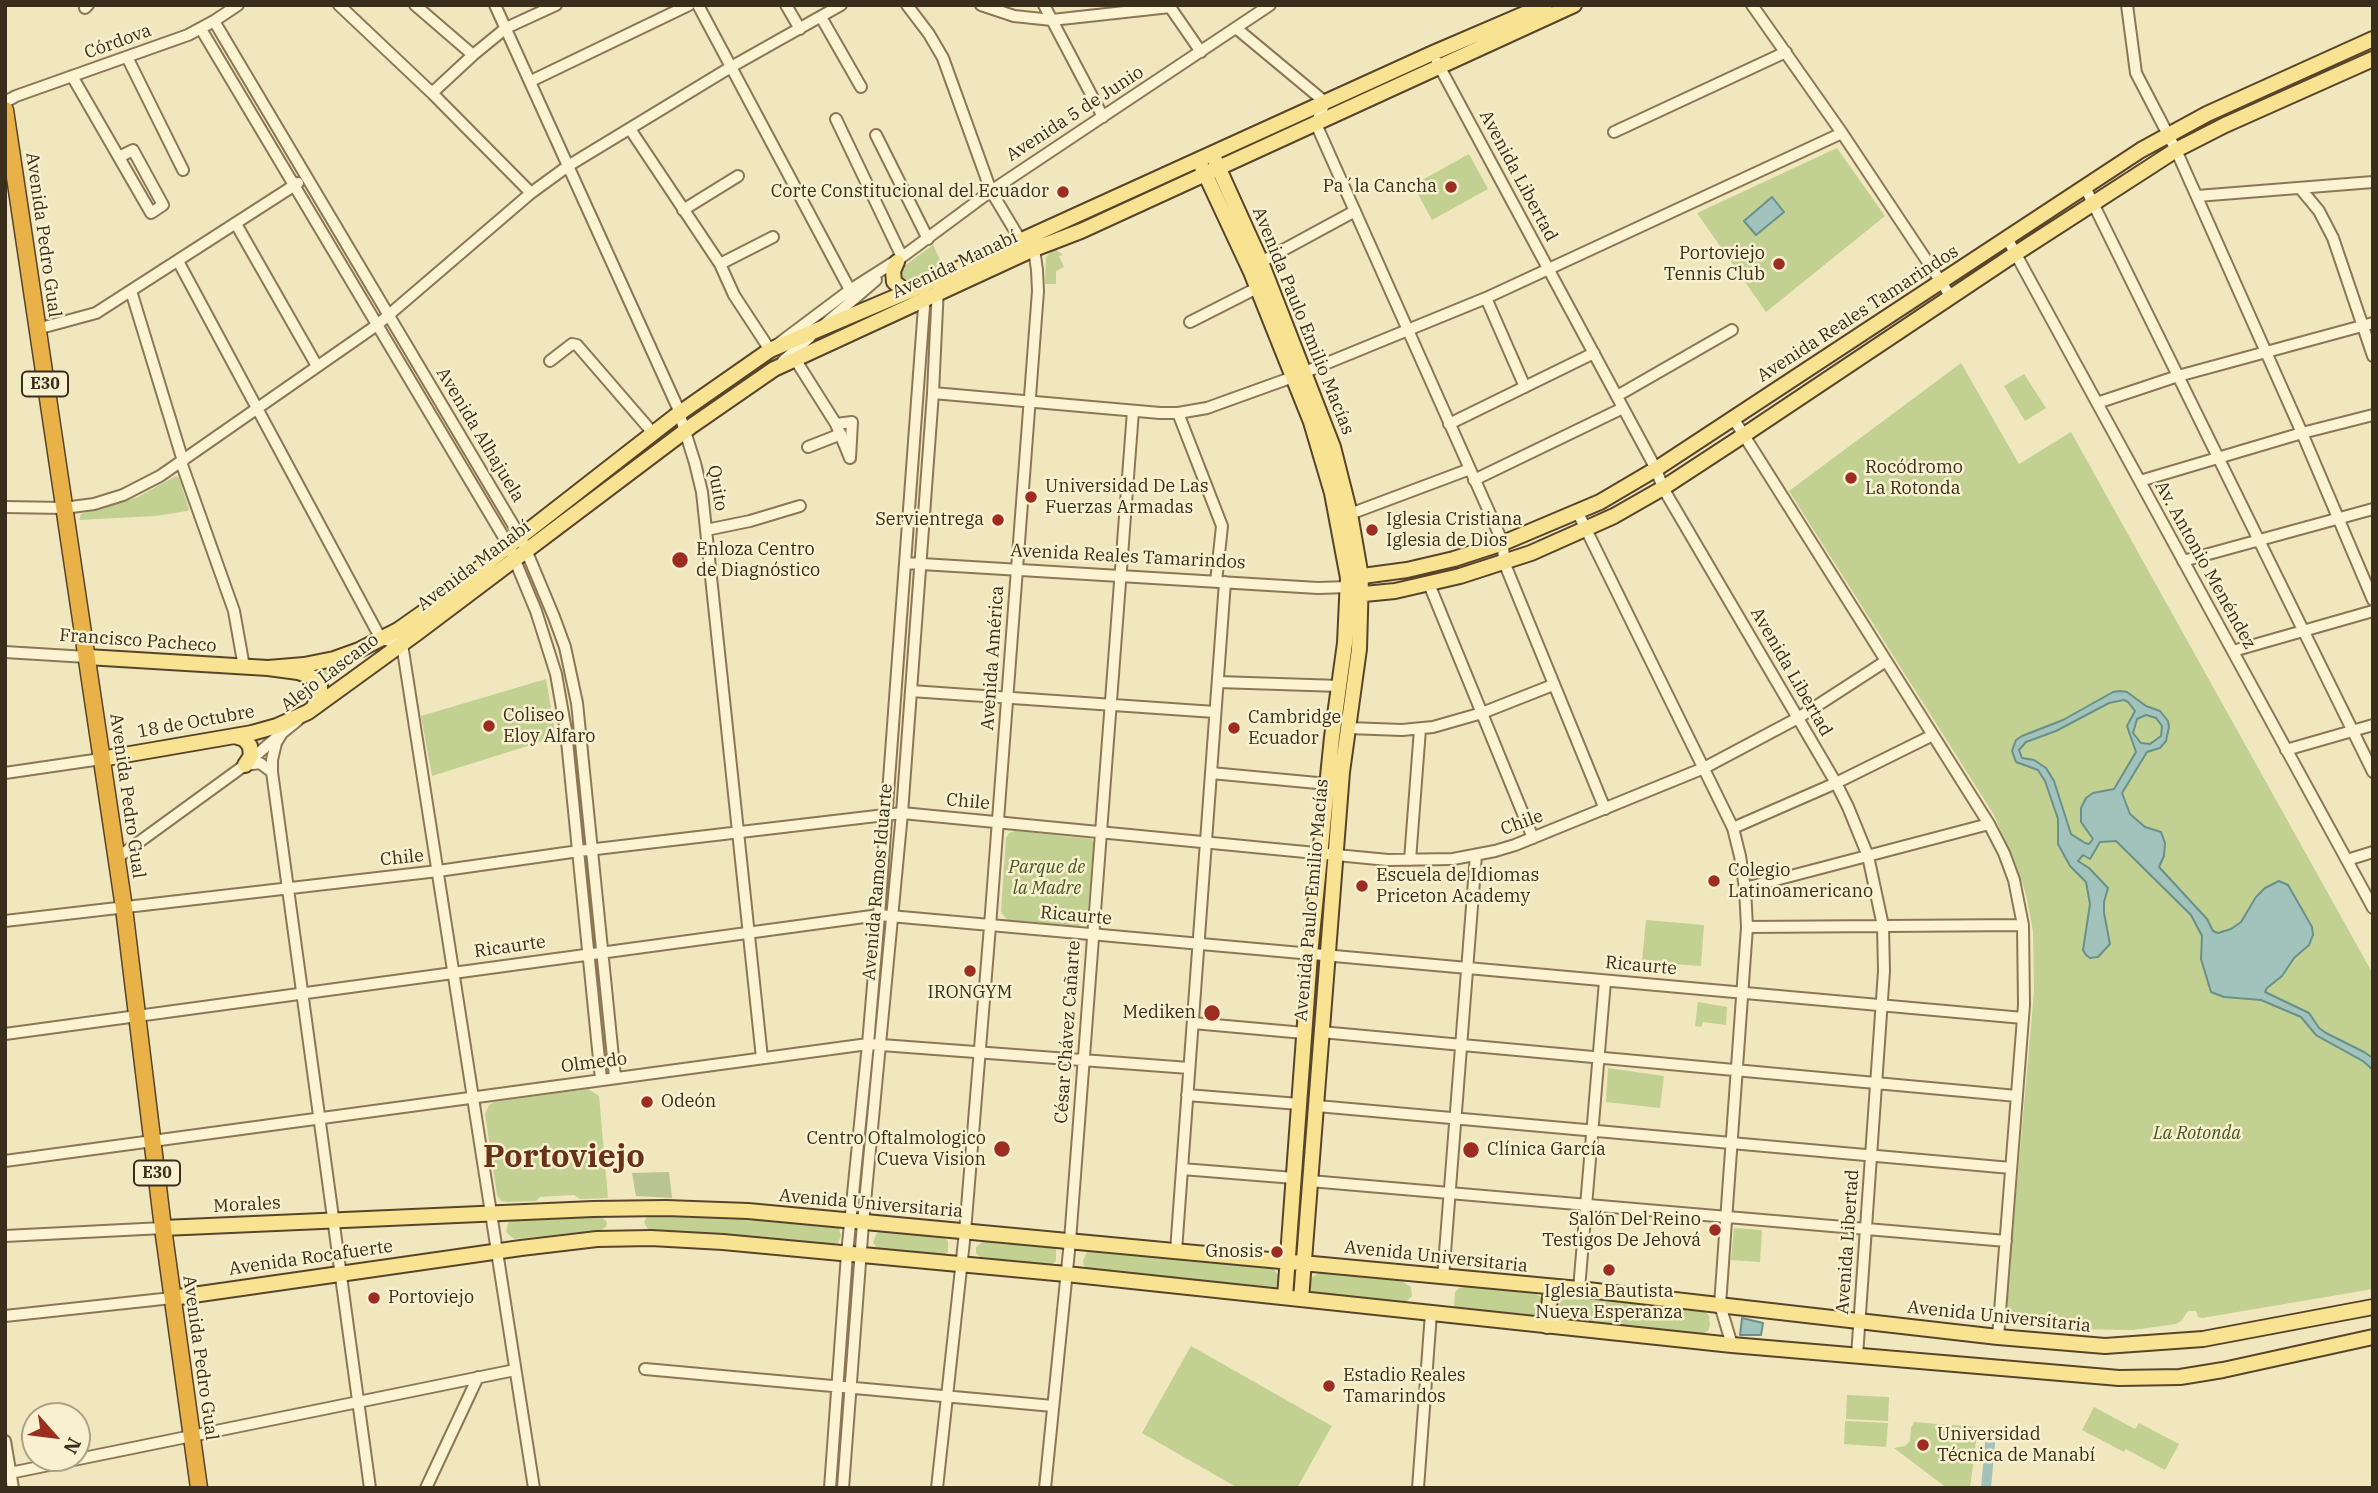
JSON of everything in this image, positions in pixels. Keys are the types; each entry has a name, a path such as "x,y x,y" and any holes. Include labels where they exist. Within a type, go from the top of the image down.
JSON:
{"highway":[{"name":"Avenida Pedro Gual","path":"5,110 117,858 172,1298 199,1488"}],"main road":[{"name":"Avenida Manabí","path":"518,548 653,433 770,349 1021,241 1209,164 1316,124 1436,59 1545,5"},
{"name":"Avenida Manabí","path":"400,637 518,548 774,369 1034,249 1058,241 1325,102 1574,5"},
{"name":"Avenida Reales Tamarindos","path":"1354,586 1503,544 1578,513 1621,491 2168,134 2373,39"},
{"name":"Avenida Reales Tamarindos","path":"1354,586 1429,584 1504,562 1586,530 1662,488 2176,149 2373,59"},
{"name":"Avenida Paulo Emilio Macías","path":"1209,164 1261,262 1299,375 1326,470 1354,586 1320,853 1284,1297"},
{"name":"Avenida Paulo Emilio Macías","path":"1209,164 1257,289 1333,447 1350,514 1357,674 1342,772 1301,1299"},
{"path":"899,260 893,271 894,282 903,289 926,283"},
{"path":"268,668 327,661 381,639 400,637"},
{"name":"Alejo Lascano","path":"308,712 400,637"},
{"name":"Francisco Pacheco","path":"87,657 268,668"},
{"path":"268,668 298,672 316,680 320,685 320,695 308,712"},
{"name":"18 de Octubre","path":"101,758 236,736 277,726 308,712"},
{"path":"236,736 244,739 250,746 251,756 245,765"},
{"name":"Avenida Universitaria","path":"491,1213 666,1208 748,1211 1176,1251 1304,1259 1443,1278 1720,1305 2070,1345 2142,1345 2216,1337 2373,1307"},
{"name":"Morales","path":"163,1228 491,1213"},
{"path":"497,1251 597,1239 723,1242 1066,1273 1732,1345 2087,1376 2154,1378 2193,1375 2239,1368 2373,1337"},
{"name":"Avenida Rocafuerte","path":"172,1298 497,1251"},
{"path":"1547,1326 1551,1288"}],"street":[{"name":"Córdova","path":"5,102 201,29 214,21 223,9 238,5"},
{"path":"339,5 432,93 531,193"},
{"path":"415,5 472,55"},
{"name":"Quito","path":"495,5 687,430 702,492 762,1058"},
{"path":"432,93 472,55 506,28 556,5"},
{"path":"531,81 689,5"},
{"path":"698,5 850,290"},
{"path":"786,5 800,29"},
{"path":"5,507 64,508 94,504 123,495 160,476 377,325 531,193 568,166 731,67 841,5"},
{"path":"907,5 929,34 949,71 991,191 1021,241 1034,249"},
{"path":"981,5 1014,16 1052,20 1120,9 1170,8 1201,52"},
{"path":"1044,5 1103,117"},
{"name":"Avenida 5 de Junio","path":"770,349 850,290 899,260 991,191 1270,5"},
{"path":"1752,5 1842,133 1951,297"},
{"path":"2127,5 2136,73 2176,149 2373,600"},
{"path":"821,17 861,88"},
{"name":"Avenida Alhajuela","path":"214,21 389,315 554,617 572,674 582,740 615,1077"},
{"path":"1236,28 1325,102 1316,124 1503,544 1504,562 1605,809"},
{"name":"Avenida Alhajuela","path":"201,29 377,325 518,548 556,674 566,731 601,1079"},
{"path":"1614,132 1786,52"},
{"path":"127,57 183,170"},
{"name":"Avenida Libertad","path":"1436,59 1656,469 1662,488 1836,783 1868,856 1883,926 1882,1006 1857,1356"},
{"path":"72,76 119,158 151,213 163,205 133,150 119,158"},
{"path":"836,119 899,260"},
{"path":"630,129 720,264 734,295 770,349"},
{"path":"933,393 1178,413 1224,402 1299,375 1486,299 1842,133"},
{"path":"876,135 928,239"},
{"path":"683,210 738,176"},
{"path":"37,329 89,316 306,177"},
{"path":"2197,196 2373,182"},
{"path":"2085,187 2373,772"},
{"path":"2300,188 2328,227 2368,324 2373,356"},
{"path":"1261,262 1354,211"},
{"path":"236,224 317,366"},
{"path":"720,264 773,237"},
{"name":"Av. Antonio Menéndez","path":"2007,238 2373,908"},
{"name":"Avenida América","path":"937,1488 965,1232 990,926 1038,291 1034,249"},
{"name":"Avenida 5 de Junio","path":"774,369 899,260"},
{"path":"178,261 381,639"},
{"name":"Avenida Ramos Iduarte","path":"857,1222 881,1046 894,916 933,393 931,298 926,283"},
{"path":"1190,322 1257,289"},
{"path":"131,291 182,461 234,611 244,667"},
{"name":"Avenida Ramos Iduarte","path":"830,1488 837,1386 857,1222 905,563 931,298"},
{"path":"1486,299 1525,387"},
{"path":"2097,402 2178,376 2368,324"},
{"path":"1617,396 1732,330"},
{"path":"550,361 572,344 577,345 653,433"},
{"path":"1449,424 1594,353"},
{"path":"795,359 839,429 808,447"},
{"path":"1350,514 1472,475 1623,408"},
{"name":"César Chávez Cañarte","path":"1045,1488 1070,1241 1133,411"},
{"path":"1176,1251 1217,681 1222,526 1178,413"},
{"path":"2140,481 2373,415"},
{"path":"1733,418 1989,824 2014,880 2023,925 2023,1018 1998,1337"},
{"path":"706,530 750,522 800,506"},
{"path":"2183,561 2373,509"},
{"path":"1578,513 1733,828 1745,888 1747,927 1720,1305 1732,1345"},
{"name":"Avenida Reales Tamarindos","path":"905,563 1318,588 1354,586"},
{"path":"1429,584 1533,838"},
{"path":"2233,652 2373,611"},
{"path":"400,637 534,1488"},
{"name":"Francisco Pacheco","path":"5,652 87,657"},
{"name":"Chile","path":"5,921 438,871 579,851 902,813 1336,855 1410,860 1453,859 1496,851 1533,838 1704,768 1798,718 1886,661"},
{"path":"1217,681 1340,686"},
{"path":"1348,729 1420,729 1482,713 1553,685"},
{"path":"911,691 1215,712"},
{"name":"Alejo Lascano","path":"117,858 245,765 308,712"},
{"path":"2286,750 2373,725"},
{"path":"1410,860 1420,729"},
{"name":"Alejo Lascano","path":"272,772 273,751 282,733"},
{"path":"1733,828 1836,783 1933,735"},
{"name":"18 de Octubre","path":"5,773 101,758"},
{"path":"245,765 260,762 272,772 370,1488"},
{"path":"1211,773 1328,784"},
{"path":"1745,888 1989,824"},
{"path":"2347,860 2373,852"},
{"path":"1443,1278 1476,855"},
{"name":"Ricaurte","path":"5,1034 878,915 2023,1018"},
{"path":"1747,927 2023,925"},
{"path":"1579,1290 1605,981"},
{"path":"1193,1023 1304,1033"},
{"path":"1321,1032 2017,1096"},
{"name":"Olmedo","path":"5,1161 868,1044 1189,1068"},
{"path":"1188,1095 1299,1104"},
{"path":"1317,1106 2011,1168"},
{"path":"1182,1169 1294,1178"},
{"path":"1310,1181 2006,1241"},
{"name":"Morales","path":"5,1236 163,1228"},
{"name":"Avenida Ramos Iduarte","path":"844,1488 854,1255"},
{"name":"Avenida Rocafuerte","path":"5,1316 172,1298"},
{"path":"1418,1488 1431,1313"},
{"path":"645,1369 1053,1406"},
{"path":"8,1474 516,1370"},
{"path":"426,1488 478,1377"},
{"path":"5,1441 8,1474 13,1488"}],"green space":[{"name":"Portoviejo Tennis Club","path":"1837,148 1885,216 1766,312 1697,213"},
{"name":"Pa´la Cancha","path":"1469,154 1488,189 1432,220 1413,185"},
{"path":"933,245 944,268 905,286 896,272"},
{"path":"1054,248 1063,255 1059,256 1064,267 1056,271 1056,284 1045,284 1046,257"},
{"path":"790,349 707,409 703,409 703,405 778,354"},
{"name":"La Rotonda","path":"1961,363 2019,464 2071,432 2373,974 2373,1289 2202,1318 2198,1317 2196,1311 2188,1311 2176,1324 2133,1330 2070,1329 2014,1324 2009,1321 2006,1312 2034,991 2033,931 2026,895 1994,815 1789,491"},
{"path":"2024,374 2046,408 2025,421 2004,386"},
{"path":"671,429 673,432 528,541 601,481"},
{"path":"176,476 189,509 187,511 156,516 79,520 81,514 138,497"},
{"path":"373,650 327,681 316,670"},
{"name":"Coliseo Eloy Alfaro","path":"546,679 556,737 432,776 421,716"},
{"name":"Parque de la Madre","path":"1015,831 1092,839 1094,845 1087,918 1084,923 1078,926 1008,920 1003,915 1001,911 1006,838 1009,833"},
{"path":"1646,920 1704,925 1701,966 1642,962"},
{"path":"1698,1002 1727,1007 1726,1025 1703,1022 1701,1027 1695,1026"},
{"path":"1608,1068 1664,1076 1660,1108 1606,1102"},
{"path":"588,1089 599,1096 608,1198 580,1199 574,1195 540,1197 536,1201 501,1201 497,1195 485,1114 489,1105 494,1102"},
{"path":"669,1172 672,1198 636,1196 632,1173"},
{"path":"648,1215 750,1219 839,1228 841,1236 838,1243 830,1244 651,1230 644,1222"},
{"path":"601,1216 607,1222 606,1227 601,1230 514,1239 506,1232 508,1223 513,1220"},
{"path":"1734,1228 1762,1230 1760,1262 1731,1260"},
{"path":"882,1231 943,1237 948,1241 948,1252 943,1255 880,1249 873,1242 877,1233"},
{"path":"985,1240 1051,1246 1056,1249 1056,1261 1051,1265 983,1260 976,1253 976,1247"},
{"path":"1093,1250 1272,1268 1280,1276 1276,1287 1269,1290 1090,1270 1084,1266 1083,1261 1087,1252"},
{"path":"1321,1272 1402,1281 1411,1287 1412,1296 1404,1304 1314,1294 1310,1281"},
{"path":"1466,1286 1534,1293 1541,1297 1543,1310 1540,1316 1533,1319 1458,1309 1454,1306 1455,1292"},
{"path":"1570,1296 1701,1309 1709,1315 1710,1325 1708,1331 1697,1336 1566,1323 1558,1314 1558,1306 1561,1300"},
{"path":"1191,1346 1332,1426 1297,1488 1238,1488 1142,1433"},
{"path":"1847,1395 1889,1397 1888,1421 1846,1419"},
{"path":"2094,1407 2135,1429 2139,1423 2179,1444 2165,1470 2082,1430"},
{"path":"1845,1421 1888,1423 1886,1447 1844,1444"},
{"path":"1914,1422 1978,1427 1970,1488 1947,1488 1894,1448 1905,1446 1910,1441"}],"water":[{"path":"1772,197 1784,212 1756,235 1744,221"},
{"path":"2113,692 2127,692 2146,706 2160,711 2168,721 2166,741 2160,748 2147,752 2122,793 2130,814 2145,827 2161,832 2165,843 2164,856 2159,867 2207,919 2213,931 2218,933 2241,922 2256,897 2265,888 2279,881 2288,885 2312,927 2313,935 2309,945 2265,992 2309,1013 2326,1033 2373,1058 2373,1070 2363,1061 2316,1035 2301,1017 2261,1000 2224,997 2211,992 2201,959 2202,936 2191,915 2116,841 2100,842 2090,859 2083,855 2078,861 2089,868 2108,888 2104,913 2110,944 2098,957 2090,958 2086,955 2083,950 2090,904 2086,882 2070,866 2058,844 2058,819 2045,781 2038,770 2016,762 2012,751 2016,740 2022,736 2063,720","holes":["2124,700 2135,711 2127,726 2136,752 2114,789 2093,793 2086,798 2081,808 2081,822 2093,839 2089,844 2085,843 2071,834 2054,781 2046,768 2034,760 2022,758 2019,750 2026,742 2056,731 2109,703","2146,715 2156,718 2162,726 2161,736 2150,744 2141,743 2133,733 2137,719"]},
{"path":"1742,1318 1763,1323 1761,1335 1740,1335"}],"waterway":[{"path":"1986,1488 1991,1432"}],"place":[{"name":"Pa´la Cancha","path":"1451,187"},
{"name":"Corte Constitucional del Ecuador","path":"1063,192"},
{"name":"Portoviejo Tennis Club","path":"1779,264"},
{"name":"Rocódromo La Rotonda","path":"1851,478"},
{"name":"Universidad De Las Fuerzas Armadas","path":"1031,497"},
{"name":"Servientrega","path":"998,520"},
{"name":"Iglesia Cristiana Iglesia de Dios","path":"1372,530"},
{"name":"Enloza Centro de Diagnóstico","path":"680,560"},
{"name":"Coliseo Eloy Alfaro","path":"489,726"},
{"name":"Cambridge Ecuador","path":"1234,728"},
{"name":"Colegio Latinoamericano","path":"1714,881"},
{"name":"Escuela de Idiomas Priceton Academy","path":"1362,886"},
{"name":"IRONGYM","path":"970,971"},
{"name":"Mediken","path":"1212,1013"},
{"name":"Odeón","path":"647,1102"},
{"name":"Centro Oftalmologico Cueva Vision","path":"1002,1149"},
{"name":"Clínica García","path":"1471,1150"},
{"name":"Salón Del Reino Testigos De Jehová","path":"1715,1230"},
{"name":"Gnosis","path":"1277,1252"},
{"name":"Iglesia Bautista Nueva Esperanza","path":"1609,1270"},
{"name":"Portoviejo","path":"374,1298"},
{"name":"Estadio Reales Tamarindos","path":"1329,1386"},
{"name":"Universidad Técnica de Manabí","path":"1923,1445"}],"district":[{"name":"Portoviejo","path":"564,1158"}]}
